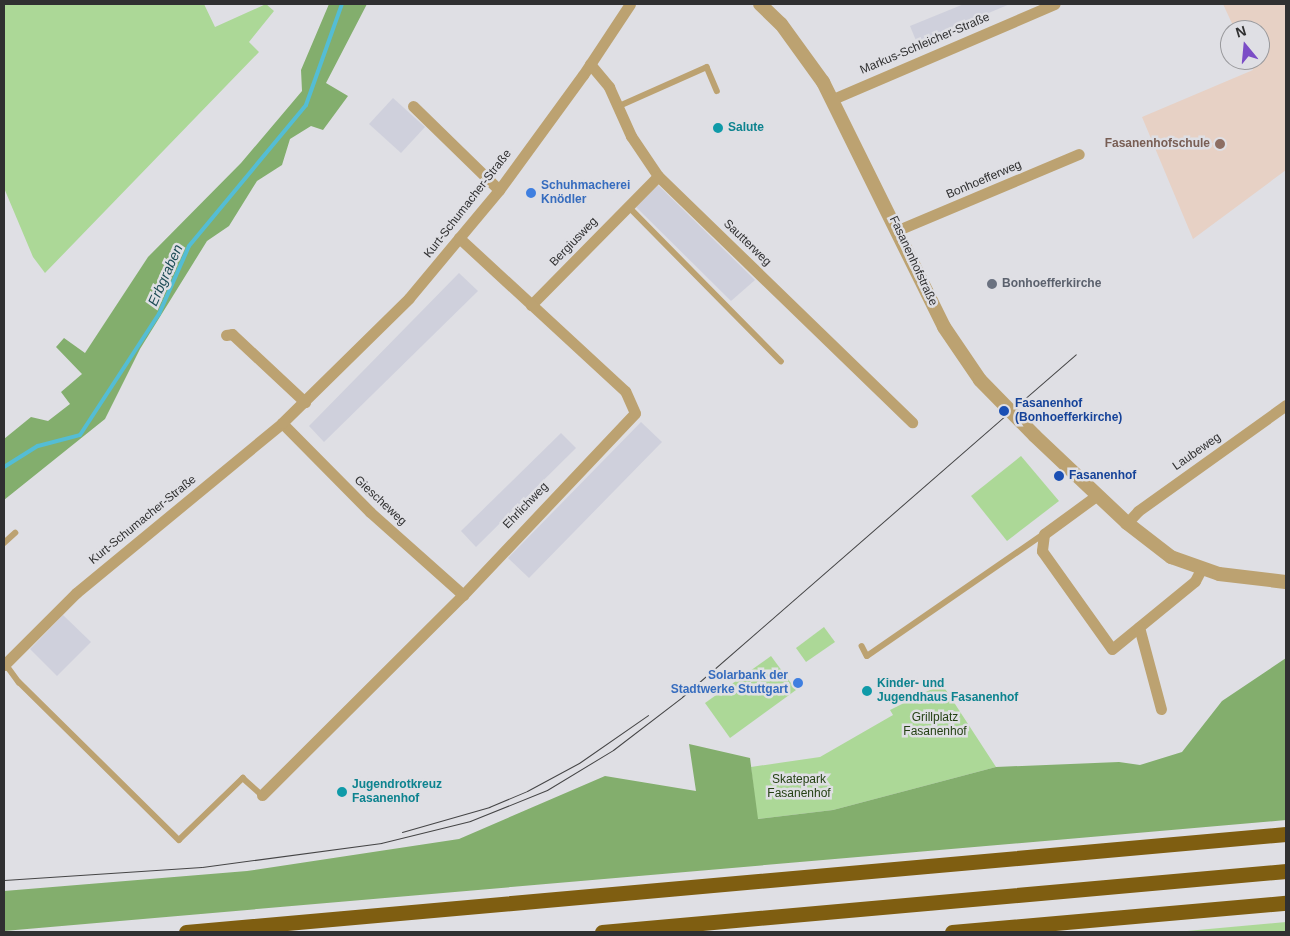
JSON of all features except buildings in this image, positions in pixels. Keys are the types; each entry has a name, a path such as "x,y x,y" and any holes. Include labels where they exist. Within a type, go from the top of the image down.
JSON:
{"highway":[{"path":"186,932 1286,834"},
{"path":"602,932 1286,871"},
{"path":"952,932 1286,903"}],"street":[{"name":"Fasanenhofstraße","path":"760,4 804,53 833,99 944,326 980,380 1096,496 1171,557 1201,569 1249,580 1286,582"},
{"name":"Markus-Schleicher-Straße","path":"833,99 1055,4"},
{"name":"Kurt-Schumacher-Straße","path":"4,662 76,593 282,423 409,298 499,190 590,64 625,6"},
{"name":"Sautterweg","path":"590,64 609,87 631,136 658,176 912,422"},
{"path":"413,106 499,190"},
{"name":"Bonhoefferweg","path":"898,230 1079,154"},
{"name":"Bergiusweg","path":"531,306 658,176"},
{"name":"Ehrlichweg","path":"262,795 463,594 635,413 625,391 531,306 460,238"},
{"path":"226,335 232,334 305,402"},
{"name":"Laubeweg","path":"1127,523 1138,511 1286,405"},
{"name":"Giescheweg","path":"282,423 370,512 463,594"},
{"path":"1096,496 1044,534 1042,551 1047,562 1112,649 1194,581 1201,569"},
{"path":"1139,627 1161,709"}],"lane":[{"path":"618,107 707,67 716,91"},
{"path":"628,206 781,361"},
{"path":"4,543 15,532"},
{"path":"862,646 867,656 1044,534"},
{"path":"4,662 25,689 179,840 243,778 262,795"}],"shaded area":[{"path":"964,4 1010,4 917,43 910,26"},
{"name":"Fasanenhofschule","path":"1223,4 1286,4 1286,170 1193,239 1142,117 1253,70 1270,70 1270,20 1230,20"},
{"path":"393,98 425,127 401,153 369,124"},
{"path":"658,185 755,280 731,301 636,207"},
{"path":"459,273 478,291 324,442 309,426"},
{"path":"641,422 662,442 529,578 508,558"},
{"path":"561,433 576,448 476,547 461,531"},
{"path":"63,615 91,642 57,676 30,649"}],"green space":[{"path":"4,4 204,4 215,27 266,4 274,11 249,42 259,52 45,273 33,257 4,188"},
{"path":"329,4 367,4 326,83 348,96 323,130 311,126 290,139 282,165 257,181 229,226 207,241 140,349 105,419 4,500 4,439 31,417 48,421 70,404 61,392 82,374 56,347 64,338 85,353 148,257 241,163 302,91 301,70"},
{"path":"1021,456 1059,501 1007,541 971,496"},
{"path":"824,627 835,642 806,662 796,648"},
{"path":"771,656 796,690 730,738 705,703"},
{"path":"1286,658 1286,820 4,931 4,891 247,871 459,839 605,776 696,791 689,744 750,758 758,819 833,810 996,767 1119,762 1140,765 1182,752 1222,701"},
{"path":"942,684 996,767 833,810 757,819 751,767 820,757 893,715 890,710"},
{"path":"1286,922 1286,932 1176,932"}],"waterway":[{"name":"Erbgraben","path":"4,467 38,446 80,435 159,314 189,246 306,105 342,4"}],"tram line":[{"path":"4,880 202,867 381,843 470,821 547,790 613,750 682,697 1076,354"},
{"path":"402,832 489,807 527,791 579,763 648,715"}],"place":[{"name":"Salute","path":"718,128"},
{"name":"Fasanenhofschule","path":"1220,144"},
{"name":"Schuhmacherei Knödler","path":"531,193"},
{"name":"Bonhoefferkirche","path":"992,284"},
{"name":"Fasanenhof (Bonhoefferkirche)","path":"1004,411"},
{"name":"Fasanenhof","path":"1059,476"},
{"name":"Solarbank der Stadtwerke Stuttgart","path":"798,683"},
{"name":"Kinder- und Jugendhaus Fasanenhof","path":"867,691"},
{"name":"Jugendrotkreuz Fasanenhof","path":"342,792"}],"park label":[{"name":"Grillplatz Fasanenhof","path":"935,725"},
{"name":"Skatepark Fasanenhof","path":"799,787"}]}
